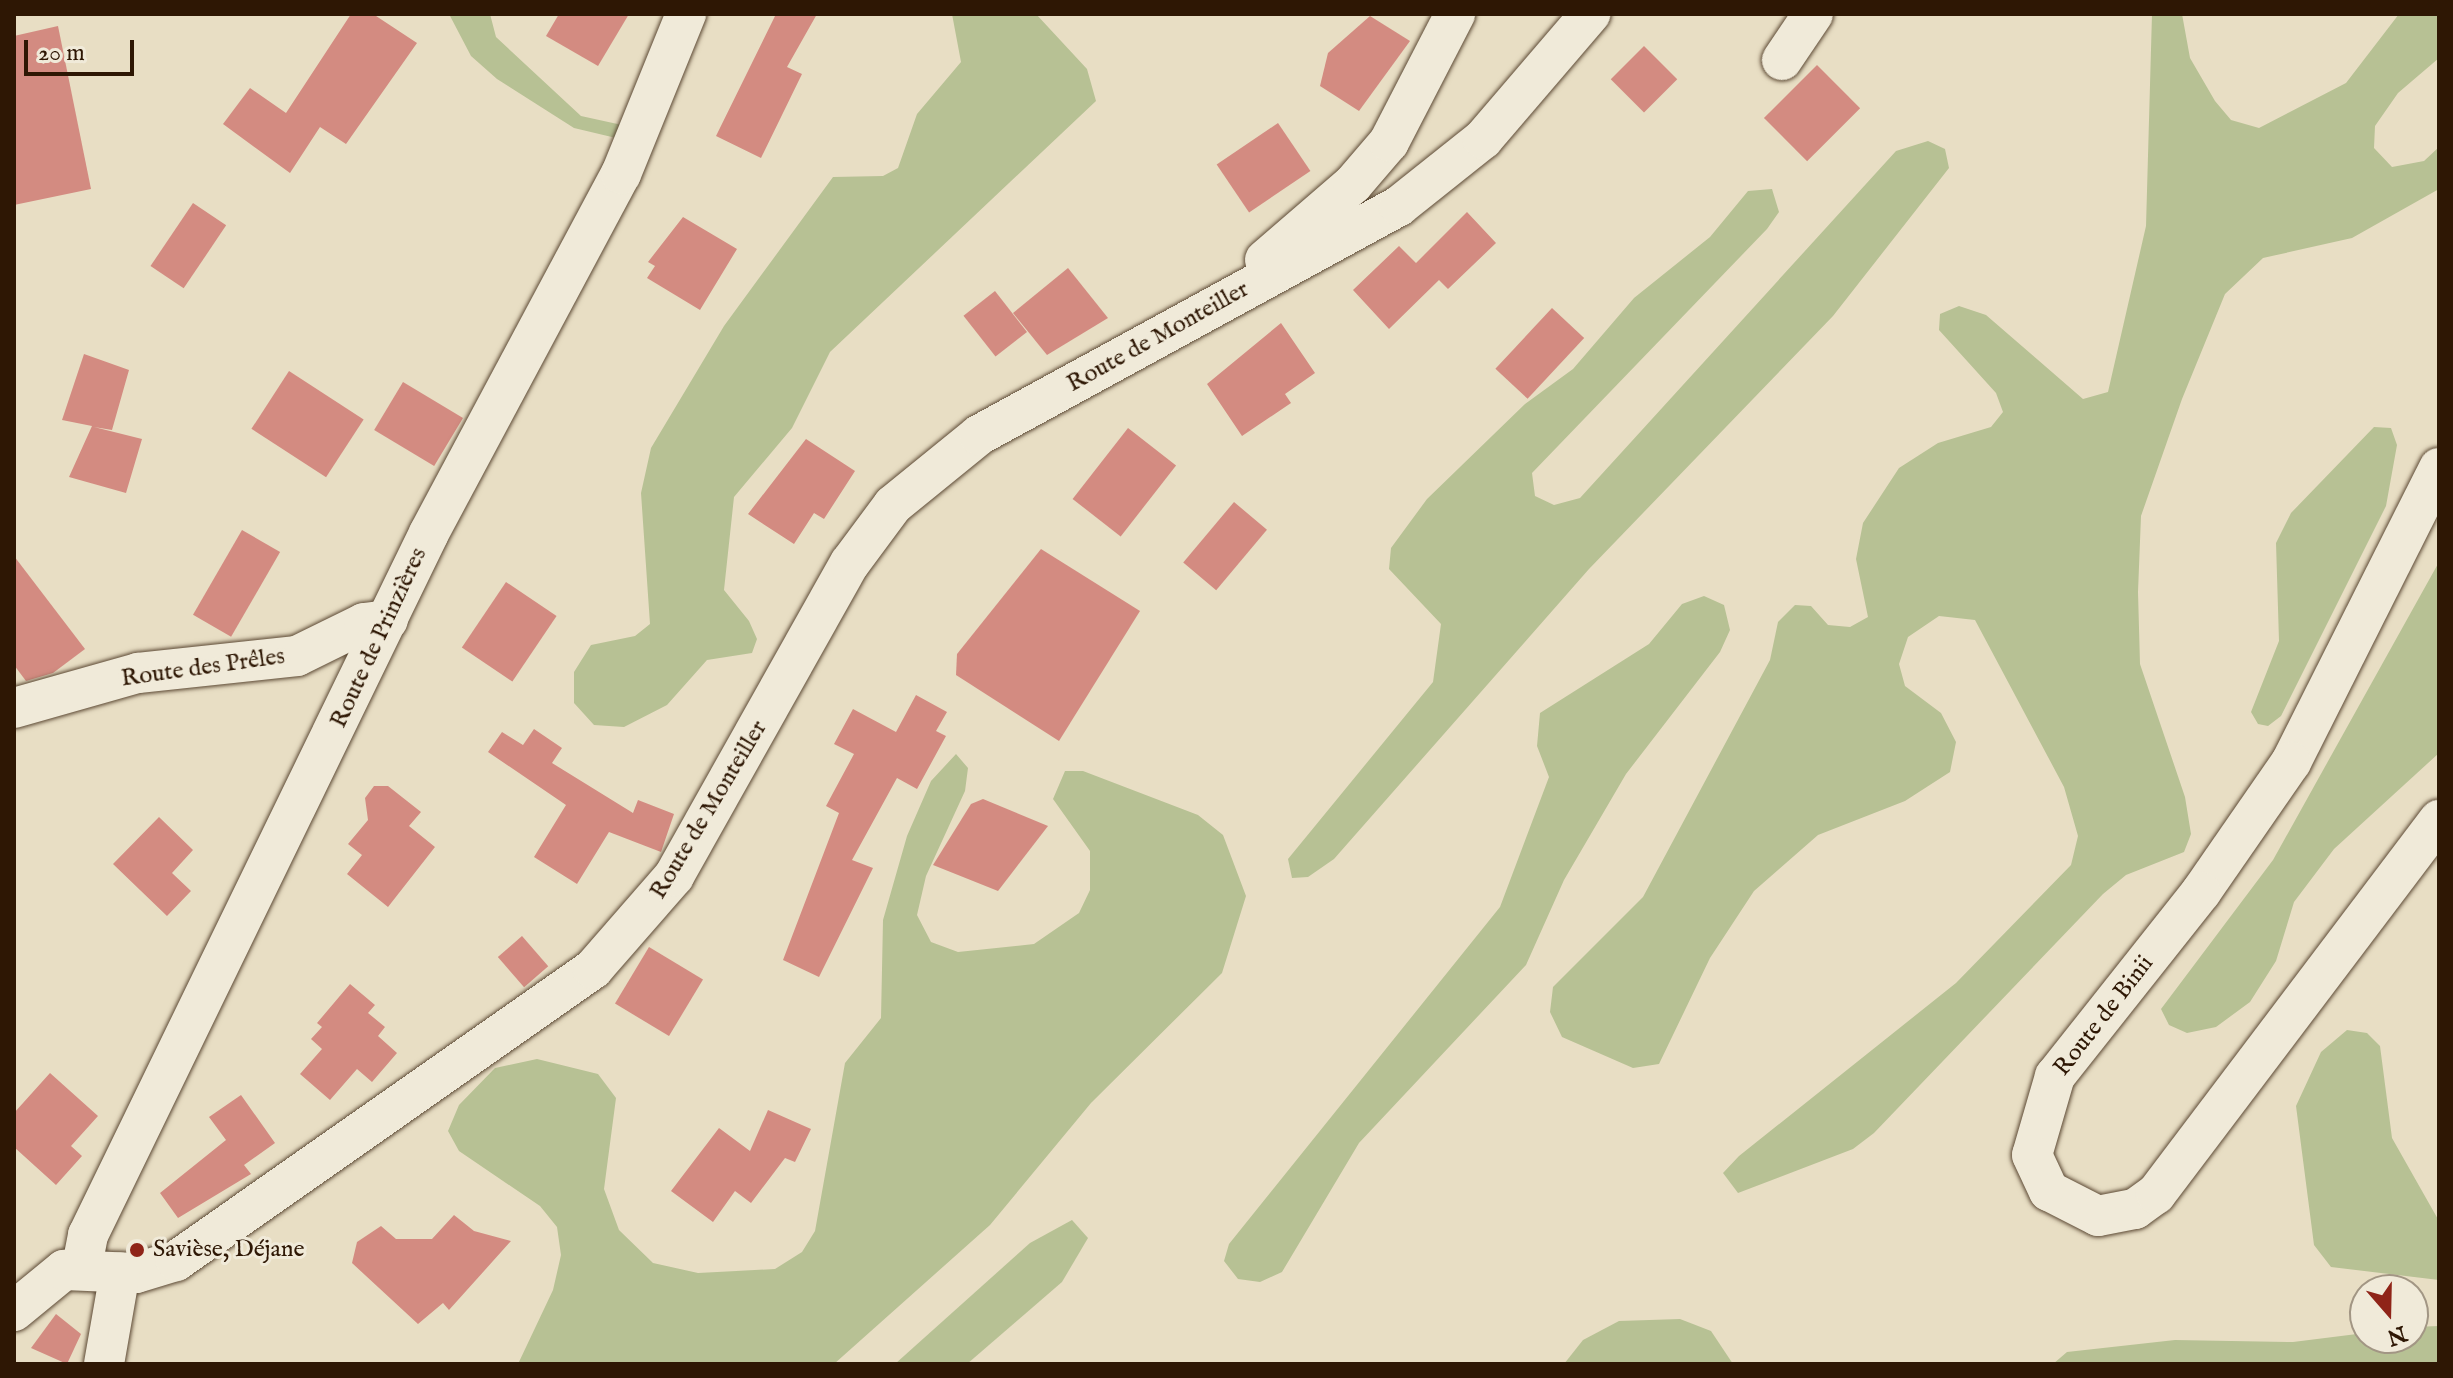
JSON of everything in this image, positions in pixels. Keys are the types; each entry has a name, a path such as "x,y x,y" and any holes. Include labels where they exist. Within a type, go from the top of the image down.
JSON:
{"street":[{"name":"Route de Prinzières","path":"104,1364 100,1269 88,1235 388,620 621,174 686,14"},
{"name":"Route de Monteiller","path":"1261,281 1268,256 1353,184 1389,142 1455,14"},
{"name":"Route de Monteiller","path":"14,1311 52,1276 100,1269 150,1271 191,1251 593,969 674,876 850,563 893,505 979,435 1375,221 1444,172 1507,114 1590,14"},
{"path":"1782,60 1813,14"},
{"name":"Route de Binii","path":"2439,468 2291,762 2201,892 2055,1076 2032,1155 2049,1191 2098,1216 2135,1209 2156,1194 2439,820"},
{"name":"Route des Prêles","path":"14,708 138,673 297,656 388,620"}],"green space":[{"path":"449,14 490,14 496,37 581,116 622,125 616,138 574,128 497,79 471,56"},
{"path":"952,14 1036,14 1087,69 1096,101 830,352 792,428 734,497 724,590 749,621 757,639 752,653 707,660 667,705 624,727 594,725 574,703 574,672 591,645 635,636 650,624 641,493 651,448 724,326 833,177 883,176 898,168 917,114 961,62"},
{"path":"2152,14 2182,14 2190,58 2215,101 2231,120 2259,128 2346,83 2399,14 2439,14 2439,58 2398,93 2375,126 2374,148 2392,167 2424,161 2439,147 2439,189 2352,238 2263,258 2225,294 2182,399 2141,516 2138,592 2140,664 2185,797 2191,834 2184,852 2126,875 2103,894 1874,1133 1853,1149 1738,1193 1723,1173 1739,1156 1956,983 2071,865 2078,836 2064,787 1975,620 1939,616 1908,637 1899,664 1905,686 1941,713 1956,742 1950,772 1905,801 1818,835 1754,891 1710,958 1659,1064 1633,1068 1562,1037 1550,1012 1553,987 1643,897 1770,660 1778,622 1795,605 1811,606 1828,625 1850,627 1868,617 1856,559 1863,523 1899,468 1938,443 1991,427 2003,412 1996,393 1939,330 1940,314 1959,306 1986,315 2083,399 2108,392 2146,226"},
{"path":"1928,141 1945,149 1949,168 1833,316 1589,569 1334,859 1308,877 1292,878 1288,859 1433,682 1441,624 1389,569 1391,548 1427,499 1525,404 1573,369 1634,298 1710,237 1748,191 1772,189 1779,212 1767,229 1532,473 1535,496 1554,505 1580,498 1896,151"},
{"path":"2374,427 2391,428 2397,445 2386,506 2281,716 2268,726 2258,724 2251,712 2279,641 2276,543 2291,513"},
{"path":"2439,562 2439,753 2334,849 2294,902 2276,961 2250,1002 2216,1027 2187,1033 2169,1025 2161,1009 2273,860"},
{"path":"1704,596 1724,605 1730,630 1720,652 1626,774 1564,880 1526,965 1359,1143 1282,1272 1260,1282 1238,1279 1224,1261 1229,1244 1500,907 1549,777 1537,746 1540,713 1649,644 1682,604"},
{"path":"956,754 968,768 965,791 926,876 917,915 931,942 958,952 1034,944 1079,913 1090,890 1090,851 1053,799 1065,771 1083,771 1198,815 1223,835 1246,896 1222,973 1091,1103 990,1225 834,1364 518,1364 553,1290 561,1255 557,1227 540,1206 459,1151 448,1131 459,1105 495,1068 537,1059 598,1074 616,1098 604,1189 619,1230 653,1263 698,1273 775,1269 802,1252 815,1231 845,1063 881,1018 883,920 907,836 931,781"},
{"path":"2347,1030 2367,1033 2380,1046 2392,1138 2439,1221 2439,1280 2429,1279 2429,1274 2389,1274 2331,1267 2314,1245 2296,1106 2321,1052"},
{"path":"1072,1220 1088,1238 1062,1282 967,1364 895,1364 1030,1243"},
{"path":"1680,1319 1711,1331 1733,1364 1564,1364 1583,1340 1619,1321"},
{"path":"2429,1326 2439,1326 2439,1364 2053,1364 2067,1352 2175,1340 2293,1342 2349,1335 2349,1354 2429,1354"}],"building":[{"path":"351,14 373,14 417,43 346,144 320,127 290,173 223,124 250,88 286,113"},
{"path":"559,14 629,14 598,66 546,36"},
{"path":"776,14 817,14 787,67 802,74 761,158 716,136"},
{"path":"1370,16 1410,41 1359,111 1320,86 1328,53"},
{"path":"58,26 91,189 14,205 14,36"},
{"path":"1644,46 1677,79 1644,112 1611,79"},
{"path":"1817,65 1860,108 1807,161 1764,118"},
{"path":"1278,123 1310,171 1249,212 1217,164"},
{"path":"193,203 226,225 184,288 151,266"},
{"path":"1467,212 1496,243 1448,289 1439,280 1389,329 1353,290 1399,246 1416,263"},
{"path":"683,217 737,249 700,310 647,278 655,266 648,262"},
{"path":"1068,268 1108,318 1047,355 1013,313"},
{"path":"995,291 1027,332 995,357 963,316"},
{"path":"1552,308 1584,338 1528,399 1495,369"},
{"path":"1281,323 1315,373 1285,394 1291,403 1242,436 1207,384"},
{"path":"84,354 129,370 112,430 94,427 142,439 126,493 69,477 92,426 62,420"},
{"path":"289,371 364,419 326,477 251,429"},
{"path":"403,382 463,418 434,466 374,430"},
{"path":"1128,428 1176,466 1121,536 1073,499"},
{"path":"806,439 855,471 824,519 814,513 794,544 748,514"},
{"path":"1234,502 1267,530 1216,590 1183,563"},
{"path":"242,530 280,552 231,637 193,615"},
{"path":"1041,549 1140,611 1059,741 956,675 957,654"},
{"path":"14,556 85,649 53,673 26,681 14,665"},
{"path":"506,582 557,616 512,682 462,647"},
{"path":"916,695 947,712 936,731 946,736 917,789 897,778 852,860 873,868 819,977 783,960 839,813 826,806 854,754 834,744 853,709 896,732"},
{"path":"534,729 562,748 552,763 633,813 638,800 674,814 661,852 609,832 577,884 534,857 566,805 488,752 502,732 523,745"},
{"path":"374,786 388,786 421,812 409,826 435,847 388,907 347,874 362,855 348,844 368,820 365,798"},
{"path":"983,799 1048,826 998,891 933,865 971,804"},
{"path":"159,817 193,850 172,873 191,891 167,916 113,864"},
{"path":"522,936 548,966 524,987 498,957"},
{"path":"649,947 703,979 669,1036 615,1004"},
{"path":"350,984 375,1005 368,1013 385,1027 378,1036 397,1053 372,1082 357,1069 330,1100 300,1074 322,1049 311,1039 322,1027 317,1023"},
{"path":"50,1073 98,1116 71,1146 82,1156 56,1185 14,1147 14,1113"},
{"path":"241,1095 275,1143 244,1165 251,1174 178,1218 160,1193 226,1140 209,1117"},
{"path":"768,1110 811,1129 795,1162 785,1158 751,1203 735,1191 713,1222 671,1191 719,1128 750,1151"},
{"path":"454,1215 474,1231 511,1241 449,1310 443,1303 418,1324 352,1263 357,1242 381,1226 396,1239 432,1239"},
{"path":"56,1314 81,1334 67,1364 31,1348"}],"place":[{"name":"Savièse, Déjane","path":"137,1250"}]}
